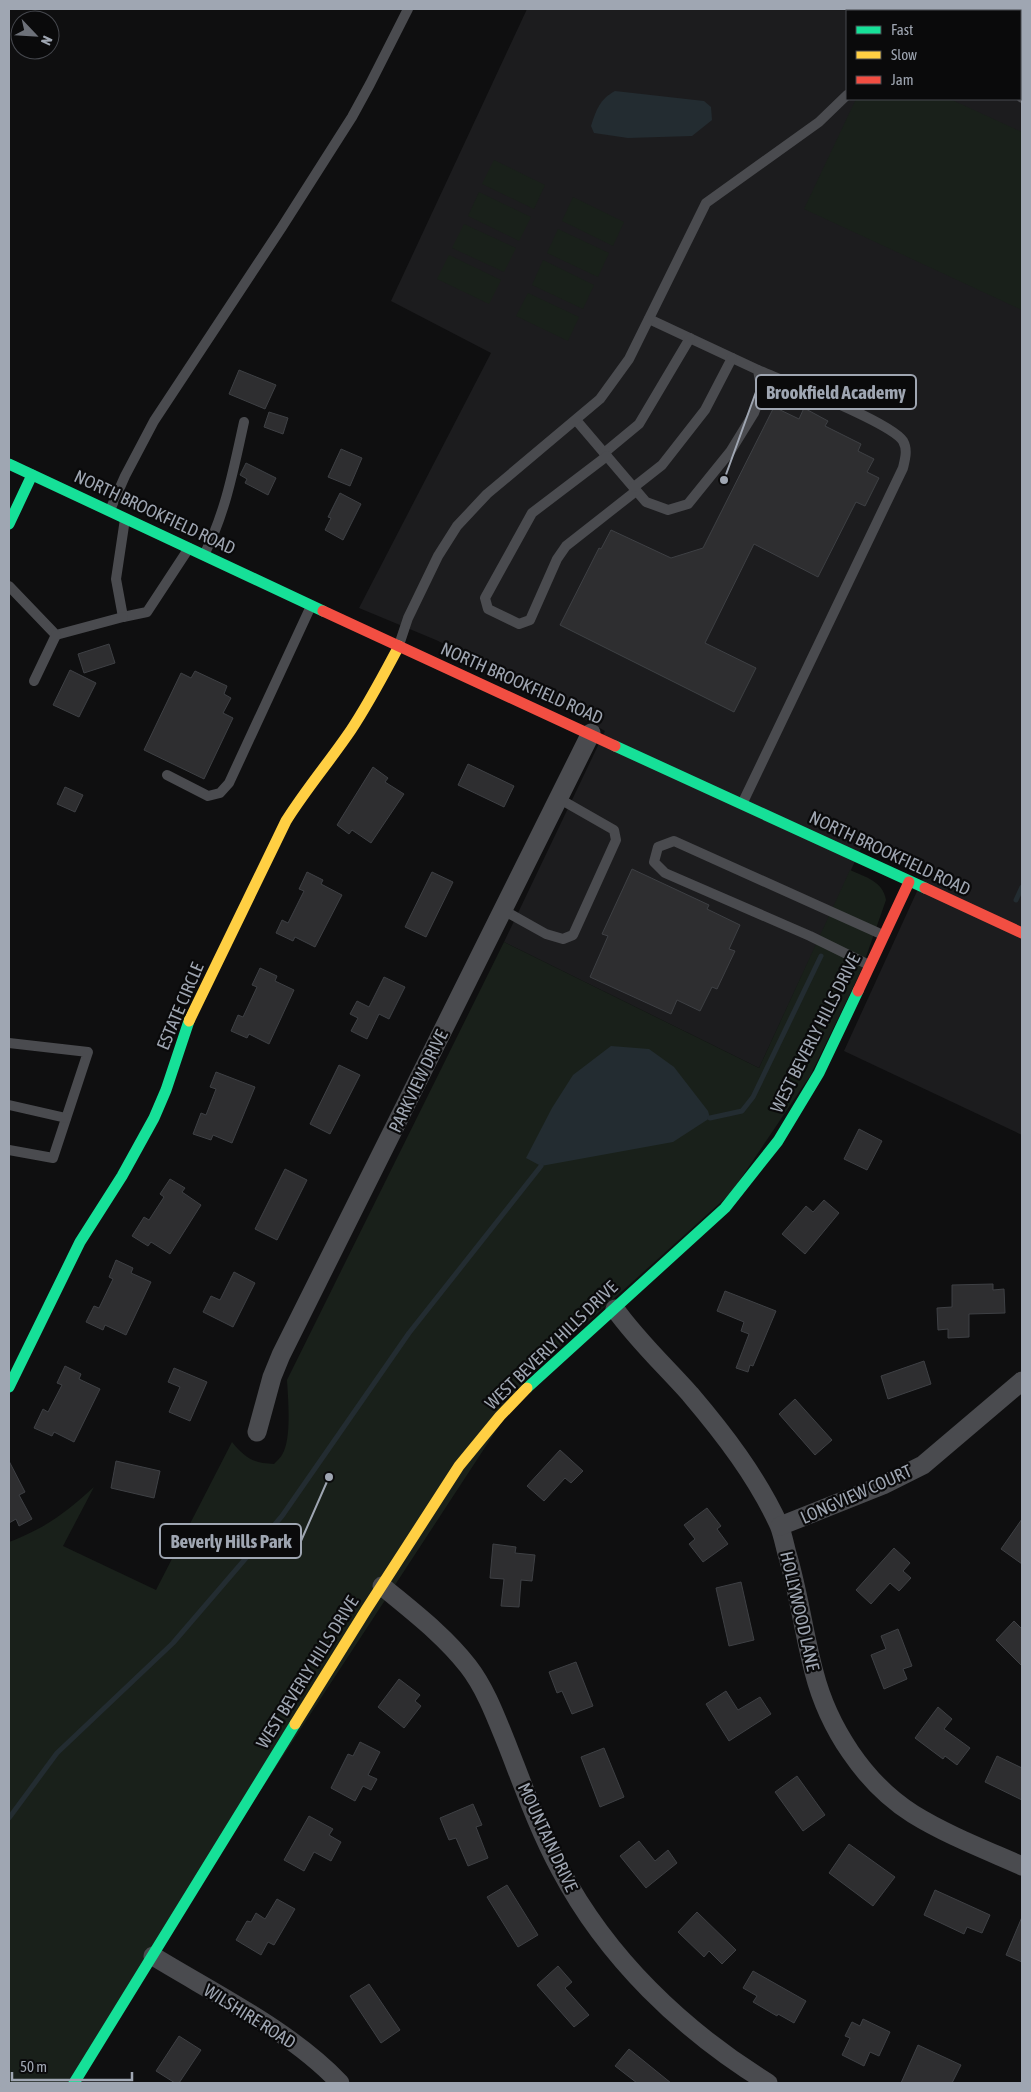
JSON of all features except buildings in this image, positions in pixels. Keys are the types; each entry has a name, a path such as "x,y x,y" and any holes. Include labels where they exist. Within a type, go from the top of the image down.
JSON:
{"street":[{"name":"NORTH BROOKFIELD ROAD","path":"9,464 1022,933"},
{"path":"9,524 32,475"},
{"name":"ESTATE CIRCLE","path":"9,1387 80,1242 122,1176 154,1118 166,1090 190,1020 286,822 305,790 355,724 399,646"},
{"name":"PARKVIEW DRIVE","path":"257,1432 272,1377 282,1355 591,733"},
{"name":"WEST BEVERLY HILLS DRIVE","path":"74,2083 282,1744 439,1496 478,1441 540,1374 615,1310 725,1208 778,1141 819,1073 909,882"},
{"name":"HOLLYWOOD LANE","path":"615,1310 625,1324 690,1394 726,1439 758,1486 780,1526 798,1590 814,1674 830,1716 852,1753 880,1787 913,1814 1022,1866"},
{"name":"LONGVIEW COURT","path":"780,1526 883,1485 923,1464 1022,1381"},
{"name":"MOUNTAIN DRIVE","path":"382,1586 425,1622 468,1666 500,1727 558,1867 570,1889 602,1935 639,1980 690,2028 721,2052 768,2083"},
{"name":"WILSHIRE ROAD","path":"153,1956 305,2051 340,2083"}],"lane":[{"path":"109,510 124,476 154,421 352,117 408,9"},
{"path":"399,646 408,618 438,556 457,526 487,494 600,399 629,359 706,202 819,122 846,96"},
{"path":"649,318 758,370 878,422 903,441 906,454 903,468 742,803"},
{"path":"690,338 639,424 532,513 485,598 488,609 519,624 530,620 557,559 566,546 662,465 705,410 732,358"},
{"path":"576,420 646,502 668,510 688,504 730,452 754,413 762,392 758,370"},
{"path":"204,554 219,523 224,507 244,422"},
{"path":"123,617 116,579 125,517"},
{"path":"34,681 56,635 147,612 190,547"},
{"path":"9,586 56,635"},
{"path":"167,775 208,796 220,793 229,783 312,605"},
{"path":"503,910 546,934 563,939 573,935 616,840 614,830 558,798"},
{"path":"870,966 810,936 665,873 654,862 658,847 674,841 884,935"},
{"path":"9,1042 88,1052 53,1158 9,1150"},
{"path":"9,1105 66,1118"}],"shaded area":[{"path":"527,9 1022,9 1022,1135 844,1051 929,865 881,847 864,842 759,1068 504,942 605,731 491,667 436,640 359,608 491,353 391,301"},
{"path":"615,91 704,101 711,107 712,120 692,136 628,138 594,133 591,126 597,110 602,101"},
{"path":"856,100 952,100 1022,132 1022,310 804,209"},
{"path":"494,160 545,185 534,209 482,184"},
{"path":"479,192 531,217 519,241 468,216"},
{"path":"573,197 624,222 613,246 562,221"},
{"path":"464,224 516,248 504,272 452,248"},
{"path":"558,229 609,253 598,277 547,253"},
{"path":"449,255 501,280 489,304 437,279"},
{"path":"543,260 594,285 583,309 532,285"},
{"path":"528,293 579,317 568,341 516,316"},
{"path":"850,870 877,884 881,888 886,900 861,971 810,1076 731,1193 537,1368 69,2083 9,2083 9,1542 34,1531 54,1519 74,1505 94,1487 63,1546 156,1590 232,1442 245,1456 255,1461 274,1464 282,1455 288,1429 287,1380 504,942 759,1068"},
{"path":"611,1046 649,1049 674,1067 708,1111 710,1118 673,1142 541,1166 526,1158 552,1108 573,1075"}],"waterway":[{"path":"1016,900 1022,887"},
{"path":"710,1118 742,1111 753,1097 821,956"},
{"path":"9,1818 57,1753 173,1643 282,1516 409,1333 541,1166"}],"traffic: fast":[{"path":"9,464 323,611"},
{"path":"9,524 32,475"},
{"path":"615,746 925,888"},
{"path":"527,1388 725,1208 778,1141 819,1073 858,991"},
{"path":"9,1387 80,1242 122,1176 154,1118 166,1090 189,1021"},
{"path":"74,2083 295,1724"}],"traffic: slow":[{"path":"189,1021 286,821 358,720 399,646"},
{"path":"295,1724 459,1466 500,1416 527,1388"}],"traffic: jam":[{"path":"323,611 615,746"},
{"path":"858,991 909,882"},
{"path":"925,888 1022,933"}],"place":[{"name":"Brookfield Academy","path":"724,480"},
{"name":"Beverly Hills Park","path":"329,1477"}]}
